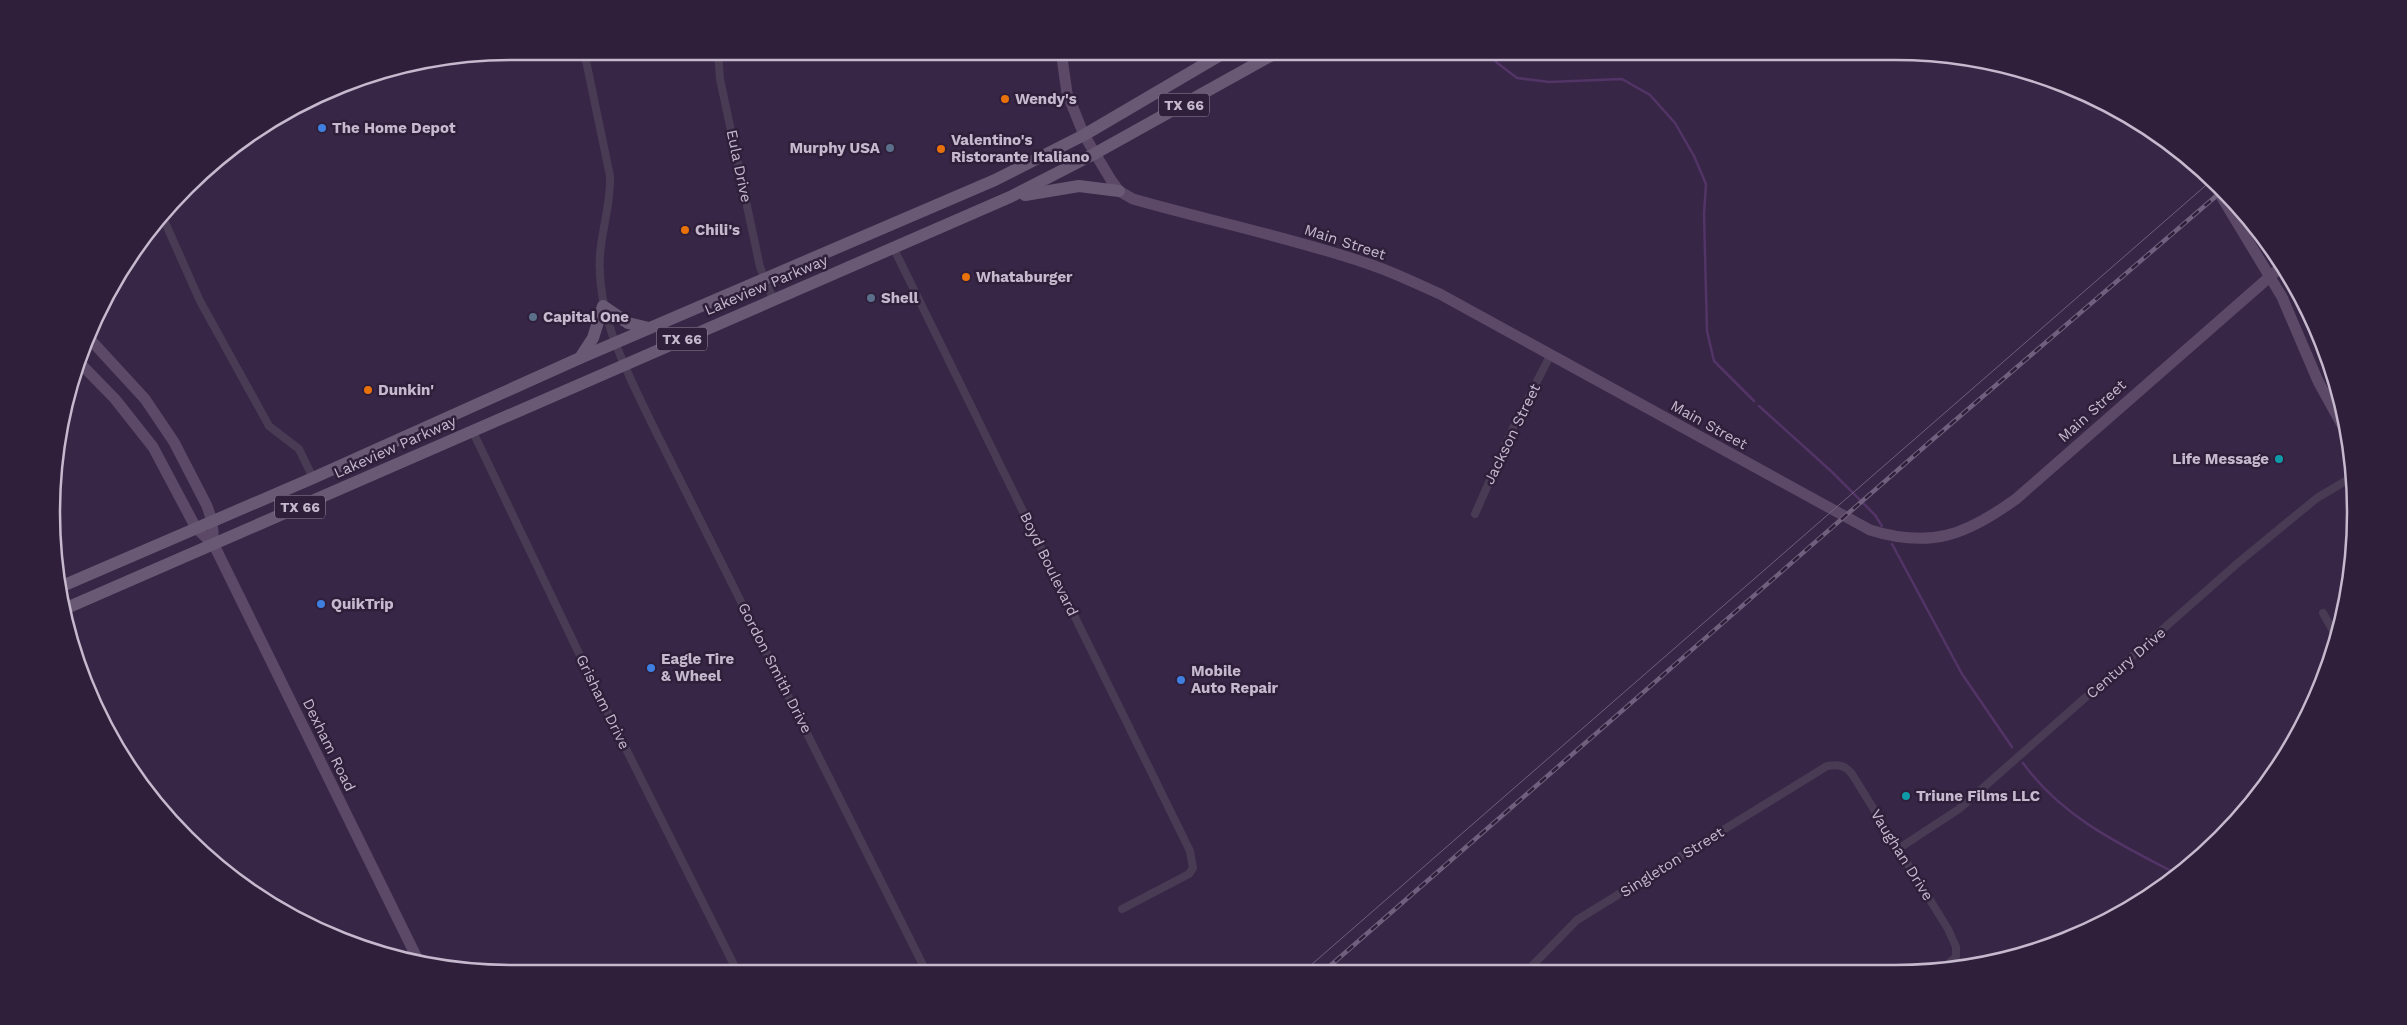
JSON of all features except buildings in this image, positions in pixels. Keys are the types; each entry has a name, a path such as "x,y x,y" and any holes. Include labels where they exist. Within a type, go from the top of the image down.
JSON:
{"main road":[{"name":"Lakeview Parkway","path":"66,584 313,478 615,342 765,280 995,180 1084,135 1212,60"},
{"name":"Lakeview Parkway","path":"70,607 1010,197 1094,154 1263,60"},
{"path":"1010,197 1079,186 1119,191"},
{"path":"890,225 893,248"},
{"path":"875,232 893,248"},
{"path":"580,358 593,338 604,306 628,323 649,328"},
{"path":"463,411 472,430"}],"street":[{"name":"Gordon Smith Drive","path":"586,60 610,176 611,197 600,254 600,289 615,342 624,364 923,965"},
{"name":"Eula Drive","path":"719,60 720,79 765,280 774,301"},
{"path":"1062,60 1067,93 1084,135 1094,154 1119,191"},
{"name":"Main Street","path":"1119,191 1133,199 1175,212 1274,236 1368,263 1440,294 1870,530 1908,539 1947,537 1974,526 2016,499 2164,367 2277,271"},
{"path":"2225,204 2291,314 2318,381 2336,415"},
{"path":"165,223 200,301 269,426 299,449 313,478"},
{"name":"Boyd Boulevard","path":"893,248 1190,851 1193,868 1183,879 1122,909"},
{"name":"Dexham Road","path":"93,342 124,374 161,423 195,483 212,520 214,545"},
{"name":"Jackson Street","path":"1475,514 1513,428 1550,356"},
{"name":"Dexham Road","path":"84,367 115,399 153,447 196,528 214,545 415,954"},
{"name":"Grisham Drive","path":"472,430 598,693 734,965"},
{"name":"Century Drive","path":"1898,849 1959,809 2254,550 2317,498 2346,481"},
{"path":"2323,613 2332,630"},
{"name":"Vaughan Drive","path":"1827,766 1840,765 1852,774 1954,942 1956,952 1952,961"},
{"name":"Singleton Street","path":"1533,965 1577,920 1827,766"}],"waterway":[{"path":"1495,60 1517,78 1549,82 1622,79 1650,95 1675,123 1694,156 1706,184 1704,214 1707,331 1714,361 1754,401"},
{"path":"1759,406 1832,472 1875,515 1882,526"},
{"path":"1892,544 1962,674 2012,747"},
{"path":"2023,763 2055,799 2093,828 2170,871"}],"tram line":[{"path":"1311,965 2206,185"}],"railway":[{"path":"1331,965 1931,441 2217,196"}],"place":[{"name":"Wendy's","path":"1005,99"},
{"name":"The Home Depot","path":"322,128"},
{"name":"Murphy USA","path":"890,148"},
{"name":"Valentino's Ristorante Italiano","path":"941,149"},
{"name":"Chili's","path":"685,230"},
{"name":"Whataburger","path":"966,277"},
{"name":"Shell","path":"871,298"},
{"name":"Capital One","path":"533,317"},
{"name":"Dunkin'","path":"368,390"},
{"name":"Life Message","path":"2279,459"},
{"name":"QuikTrip","path":"321,604"},
{"name":"Eagle Tire & Wheel","path":"651,668"},
{"name":"Mobile Auto Repair","path":"1181,680"},
{"name":"Triune Films LLC","path":"1906,796"}]}
